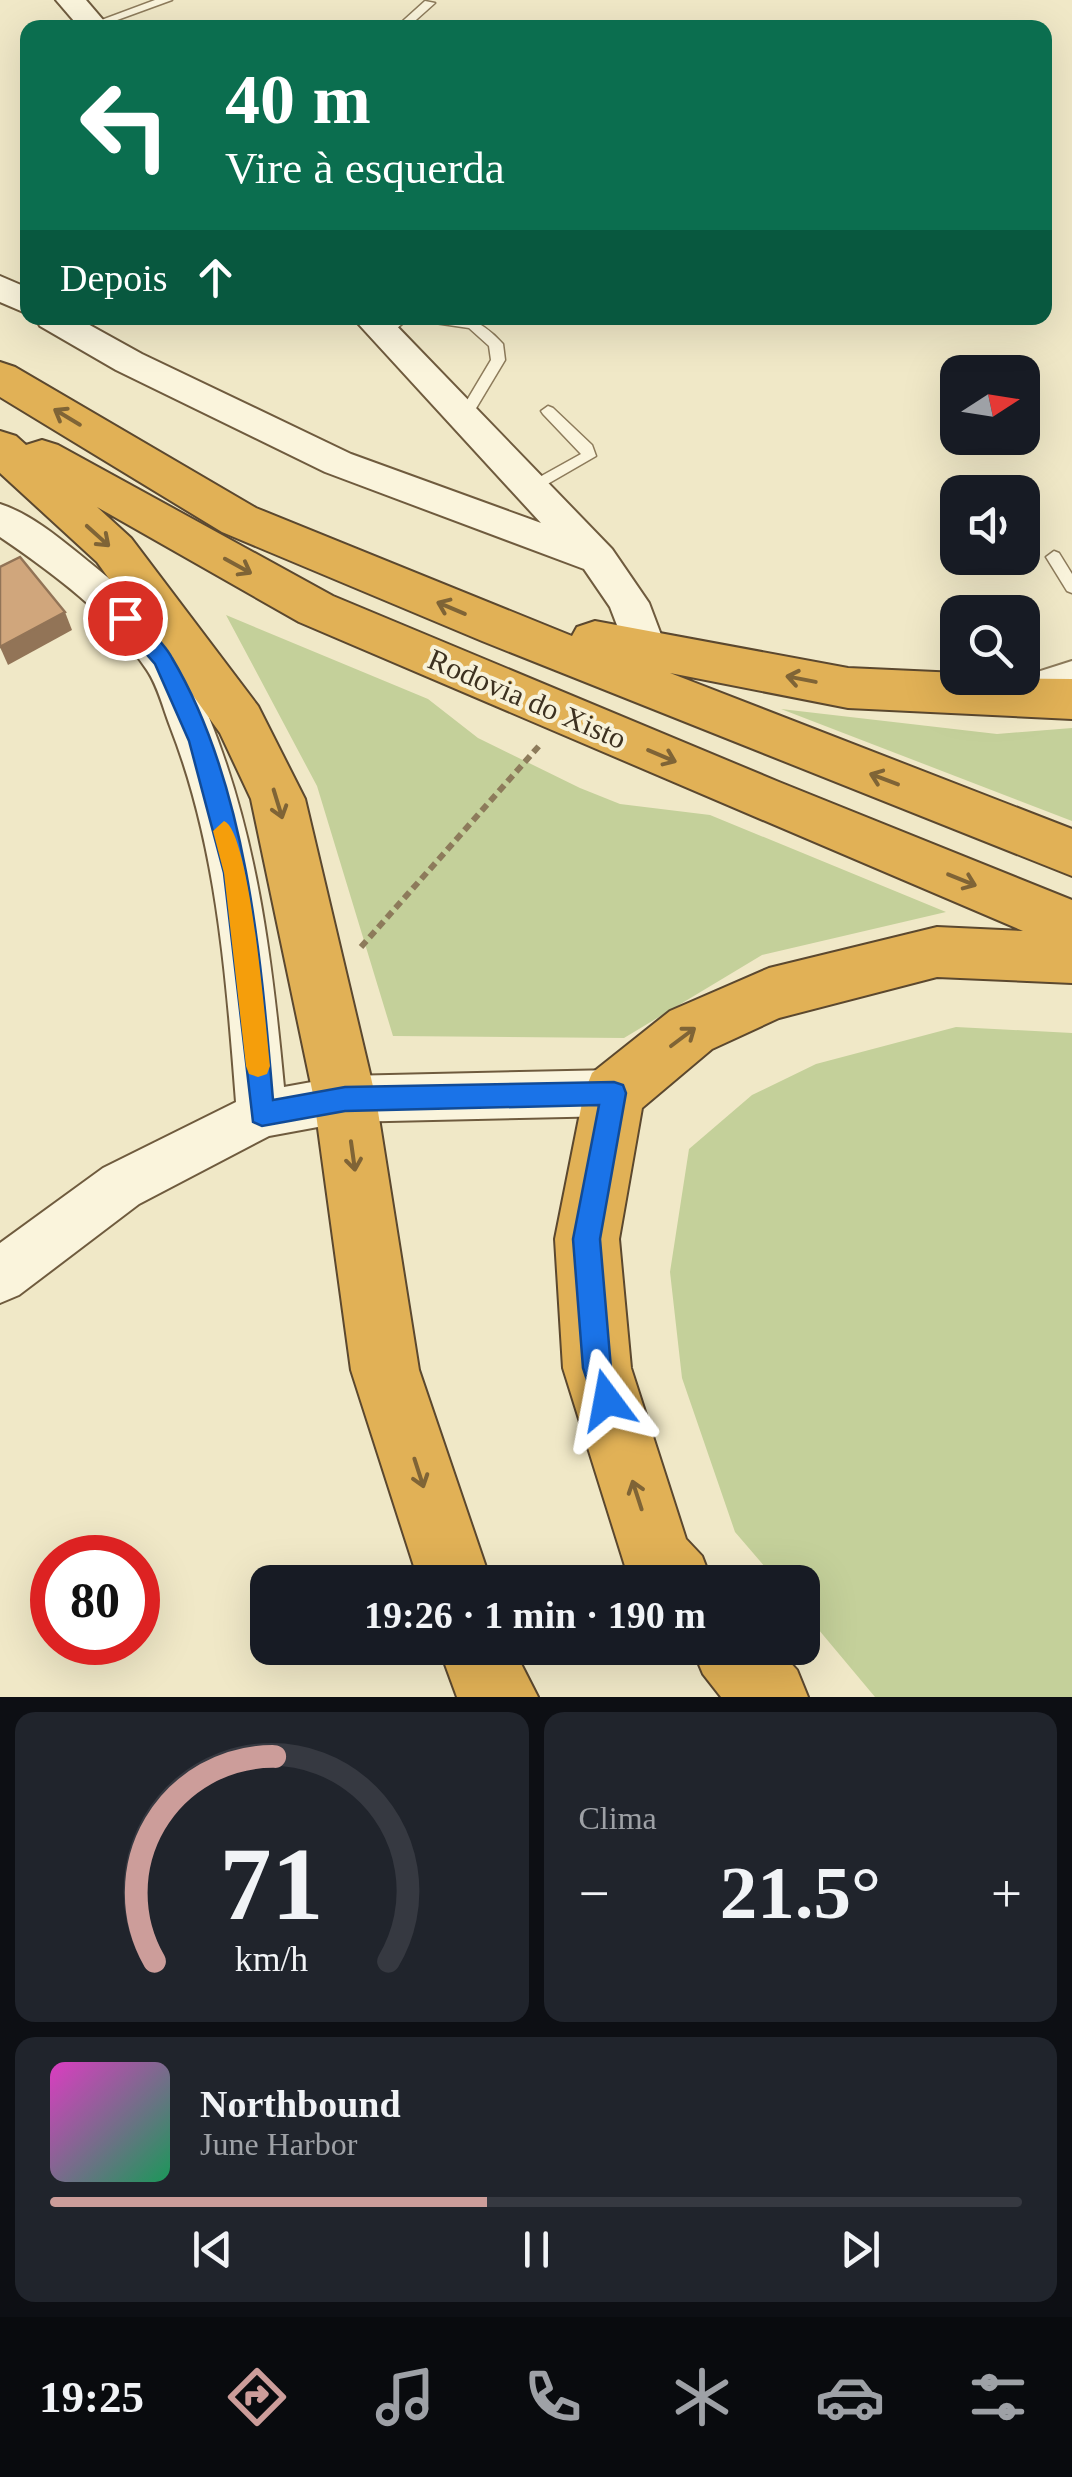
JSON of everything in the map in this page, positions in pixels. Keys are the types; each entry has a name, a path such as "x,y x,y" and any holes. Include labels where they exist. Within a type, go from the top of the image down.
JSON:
{"highway":[{"name":"Rodovia do Xisto","path":"0,377 239,520 500,628 1072,853"},
{"name":"Rodovia do Xisto","path":"0,433 316,609 1072,925"},
{"path":"0,447 114,550 220,731 278,799 345,1099 385,1370 449,1565"},
{"path":"500,628 645,648 848,688 1072,699"},
{"path":"662,1565 597,1368 587,1239 614,1093 692,1030 769,994 937,952 1072,958"},
{"path":"482,1665 500,1697"},
{"path":"743,1665 770,1697"}],"main road":[{"path":"70,0 89,20"},
{"path":"64,325 130,362 338,463 598,559"},
{"path":"388,325 464,416 598,559 630,603 645,648"},
{"path":"0,518 106,596 220,731 251,981 262,1114"},
{"path":"0,1276 121,1186 262,1114 345,1099 614,1093"}],"street":[{"path":"995,696 1072,673"}],"lane":[{"path":"111,20 166,0"},
{"path":"409,20 429,3"},
{"path":"464,416 498,360 496,344 474,325"},
{"path":"532,488 589,456 587,449 548,410"},
{"path":"1054,557 1072,587"}],"path":[{"path":"321,992 566,716"}],"green space":[{"path":"226,615 428,699 478,738 580,788 620,804 710,815 946,912 762,955 624,1038 393,1036 317,786"},
{"path":"781,709 997,734 1072,728 1072,821"},
{"path":"956,1027 1072,1033 1072,1697 875,1697 820,1631 820,1565 763,1565 735,1532 682,1378 670,1272 689,1149 752,1095 816,1064"}],"building":[{"path":"20,557 65,612 0,647 0,567"}],"slow traffic":[{"path":"224,831 236,873 258,1066"}],"route":[{"path":"125,618 163,660 200,741 236,873 251,981 262,1114 345,1099 614,1093 587,1239 597,1368 607,1400"}]}
